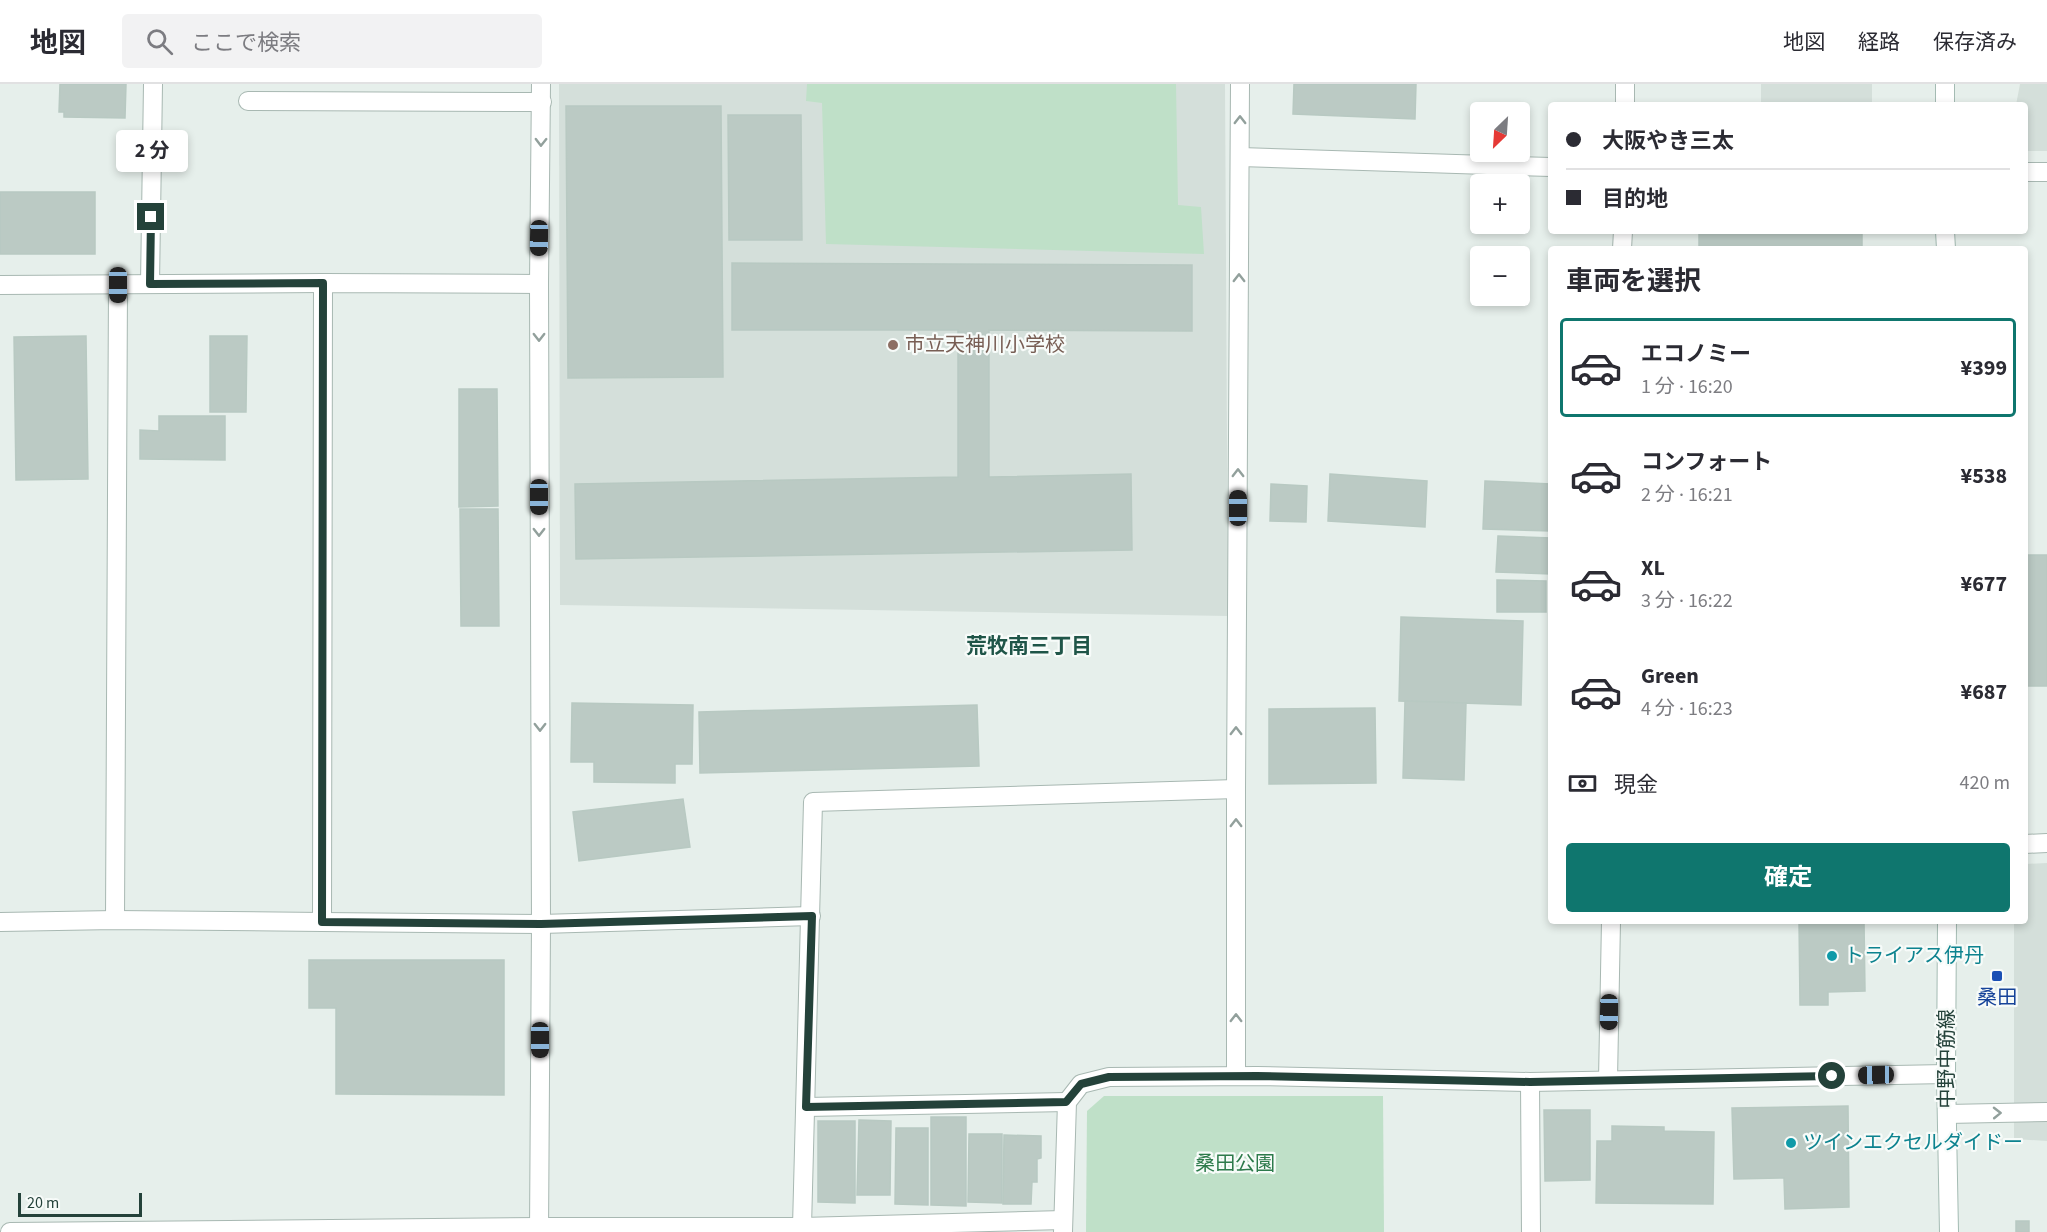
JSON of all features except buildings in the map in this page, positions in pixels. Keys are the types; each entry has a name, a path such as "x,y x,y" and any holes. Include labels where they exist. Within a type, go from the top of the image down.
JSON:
{"street":[{"path":"150,284 153,84"},
{"path":"1236,1076 1240,84"},
{"path":"1625,84 1625,102"},
{"path":"1945,84 1945,102"},
{"path":"248,101 541,93 539,1229"},
{"path":"1240,157 1548,167"},
{"path":"2028,172 2047,172"},
{"path":"322,922 323,283"},
{"path":"0,285 539,284"},
{"path":"115,920 118,285"},
{"path":"802,1230 812,916 813,802 1236,789"},
{"path":"2028,844 2047,843"},
{"path":"0,922 115,920 541,924 812,916"},
{"path":"1608,1080 1611,924"},
{"name":"中野中筋線","path":"1947,924 1946,1074 1949,1232"},
{"path":"10,1232 802,1230 1063,1226 1066,1102 1081,1084 1109,1077 1236,1076 1530,1082 1946,1074"},
{"path":"1530,1082 1531,1232"},
{"path":"806,1107 1066,1102"},
{"path":"1947,1114 2047,1112"}],"shaded area":[{"name":"市立天神川小学校","path":"559,84 1225,84 1228,616 560,605"},
{"path":"1761,84 1872,84 1872,102 1761,102"},
{"path":"2020,84 2047,84 2047,151 2028,151 2028,102 2017,102"},
{"path":"2047,863 2047,1141 2014,1139 2014,924 2028,924 2028,864"}],"green space":[{"path":"807,84 1176,84 1178,205 1201,207 1204,254 826,244 822,103 806,101"},
{"name":"桑田公園","path":"1104,1096 1383,1096 1384,1232 1086,1232 1087,1111"}],"place":[{"name":"市立天神川小学校","path":"893,345"},
{"name":"トライアス伊丹","path":"1832,956"},
{"name":"桑田","path":"1997,976"},
{"name":"ツインエクセルダイドー","path":"1791,1143"}],"district":[{"name":"荒牧南三丁目","path":"1029,646"}],"route":[{"path":"151,217 150,284 323,283 322,922 541,924 812,916 806,1107 1066,1102 1081,1084 1109,1077 1257,1076 1530,1082 1832,1076"}]}
